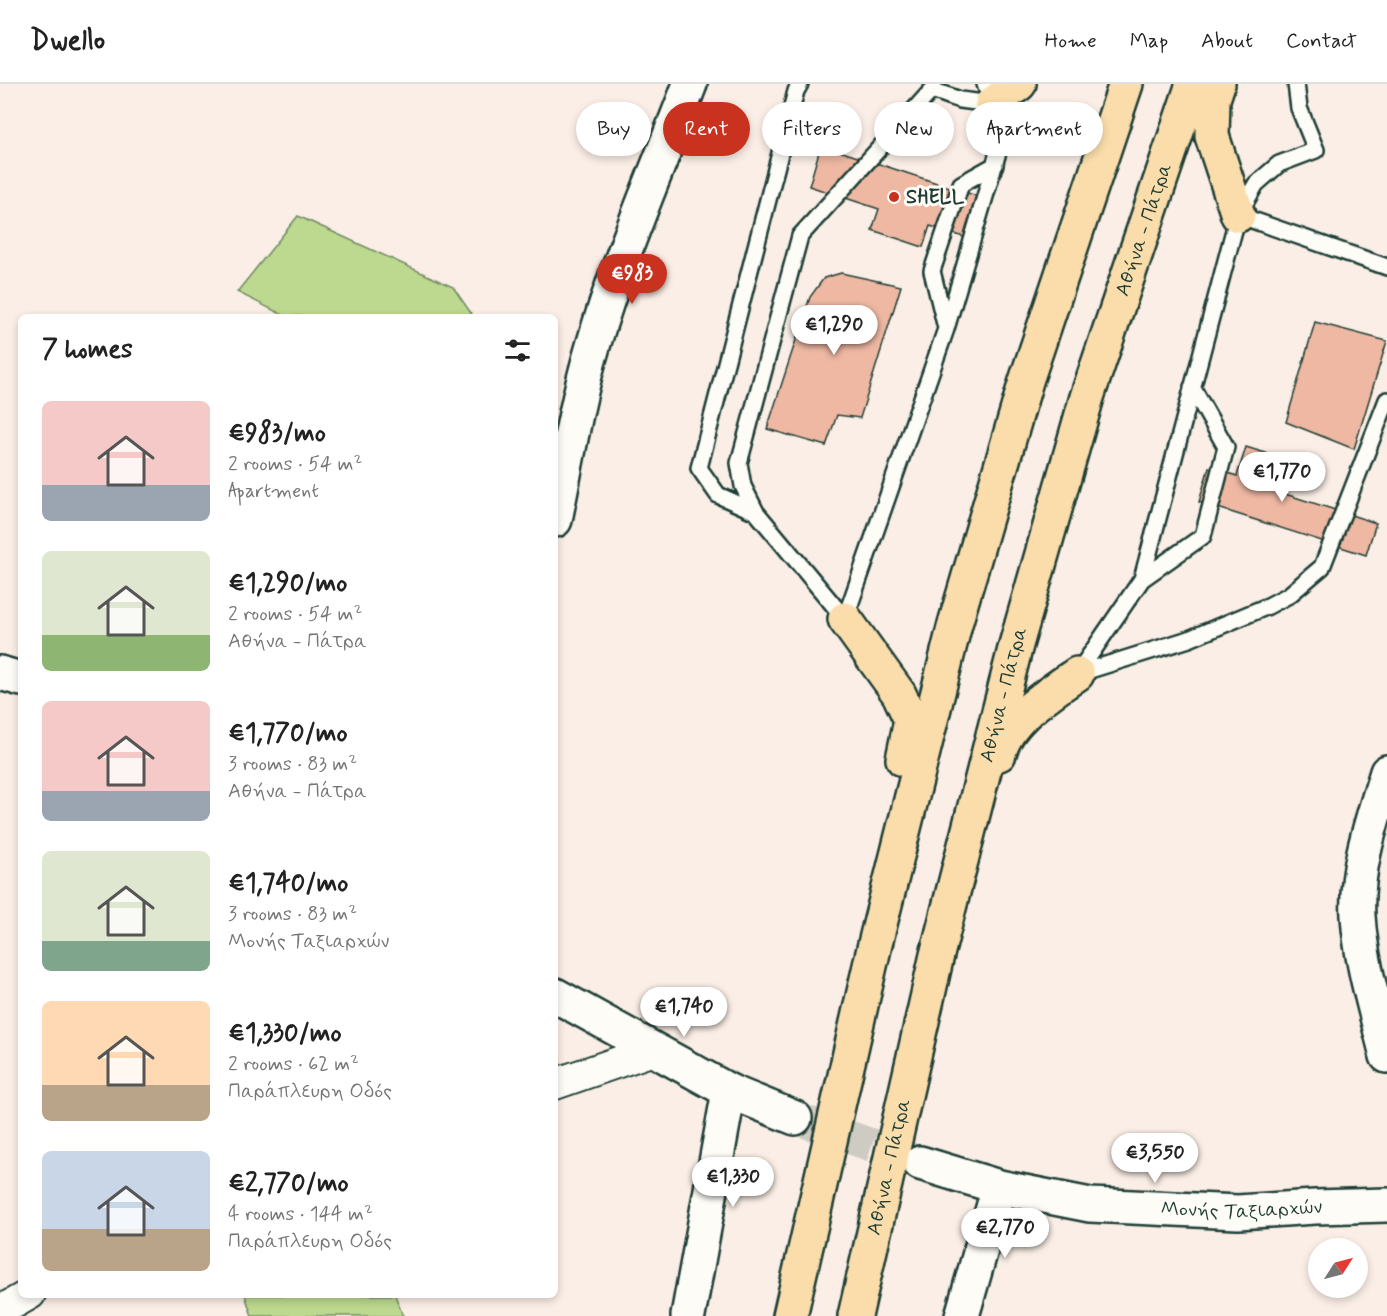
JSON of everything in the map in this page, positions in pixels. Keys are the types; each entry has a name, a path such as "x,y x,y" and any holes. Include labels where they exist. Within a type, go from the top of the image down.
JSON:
{"highway":[{"path":"988,94 1019,84"},
{"path":"790,1316 875,944 955,624 1026,381 1126,84"},
{"name":"Αθήνα - Πάτρα","path":"855,1316 937,956 1016,645 1087,397 1193,84"},
{"path":"1218,84 1213,99 1212,136 1238,215"},
{"path":"845,619 899,694 911,720 888,828 875,944"},
{"path":"937,956 968,891 1000,747 1019,719 1045,696 1077,674"}],"street":[{"path":"558,504 577,406 592,348 611,288 690,84"},
{"path":"0,673 18,679"},
{"path":"1387,772 1373,815 1361,868 1358,915 1365,965 1387,1056"},
{"path":"558,997 729,1090 795,1118"},
{"path":"558,1083 653,1050"},
{"path":"688,1316 729,1090"},
{"name":"Μονής Ταξιαρχών","path":"920,1163 999,1187 1090,1205 1238,1212 1387,1205"},
{"path":"962,1316 999,1187"},
{"path":"0,1311 23,1298"}],"lane":[{"path":"756,512 718,495 699,468 793,102 800,84"},
{"path":"1077,674 1142,579 1238,215 1256,184 1279,164 1316,150 1299,108 1296,84"},
{"path":"926,87 960,100 988,94 999,149 995,165 946,329 845,619 756,512 743,486 739,463 800,236 926,87"},
{"path":"946,329 932,271 961,184 995,165"},
{"path":"1238,215 1387,267"},
{"path":"1142,579 1203,537 1226,447 1192,387"},
{"path":"1077,674 1189,639 1289,595 1322,567 1387,400"}],"green space":[{"path":"298,216 453,287 472,314 281,314 237,292"},
{"path":"246,1298 396,1298 403,1316 252,1316"}],"building":[{"path":"818,156 855,156 992,201 979,242 930,226 923,247 872,230 879,209 809,186"},
{"path":"841,273 901,286 860,418 837,415 826,446 767,429 810,297 824,278"},
{"path":"1315,322 1387,341 1354,449 1286,422"},
{"path":"1246,447 1291,461 1282,493 1376,523 1366,555 1199,502 1209,467 1237,476"}],"tunnel":[{"path":"795,1118 919,1162"}],"place":[{"name":"SHELL","path":"894,197"}]}
